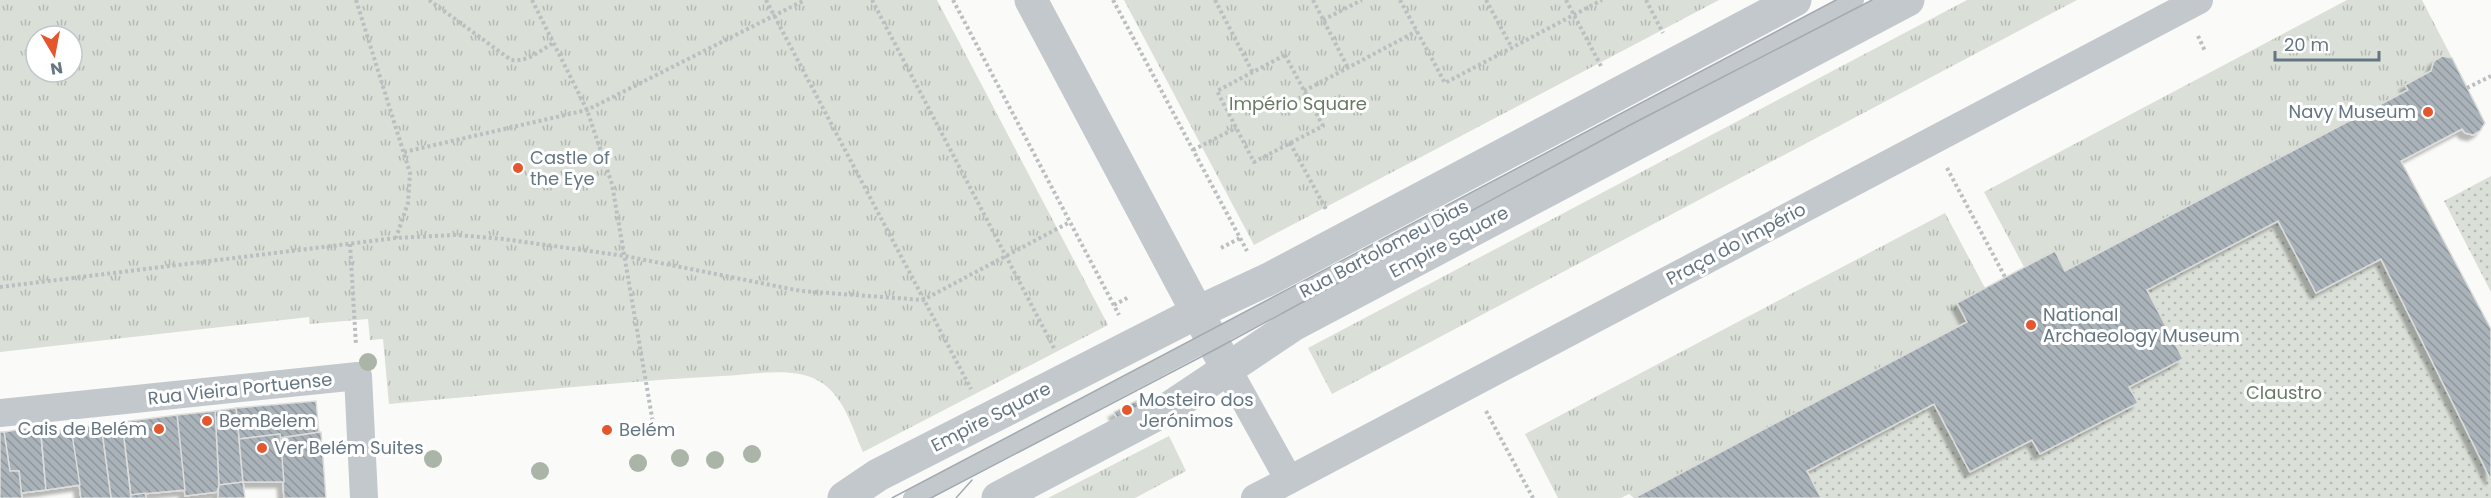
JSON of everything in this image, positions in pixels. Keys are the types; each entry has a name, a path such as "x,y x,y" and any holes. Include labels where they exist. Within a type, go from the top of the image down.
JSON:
{"street":[{"path":"1031,0 1204,327 1288,480"},
{"name":"Empire Square","path":"848,496 878,475 1204,327 1269,279 1795,0"},
{"name":"Empire Square","path":"998,498 1169,408 1293,325 1908,0"},
{"name":"Praça do Império","path":"1254,498 2187,3"},
{"name":"Rua Vieira Portuense","path":"0,413 358,376 364,498"}],"lane":[{"name":"Rua Bartolomeu Dias","path":"912,498 959,474 1204,327 1855,0"},
{"path":"939,498 949,483 959,474"}],"path":[{"path":"356,0 404,152 411,188 396,238"},
{"path":"429,0 511,60 520,61 528,58 554,43"},
{"path":"532,0 587,110 612,184 653,423"},
{"path":"766,0 972,392"},
{"path":"404,152 587,110 804,0"},
{"path":"872,0 1055,349"},
{"path":"953,0 1120,315"},
{"path":"1113,0 1251,258"},
{"path":"1215,0 1253,72"},
{"path":"1312,0 1348,68"},
{"path":"1323,20 1362,0"},
{"path":"1400,0 1445,83 1602,0"},
{"path":"1486,0 1512,48"},
{"path":"1566,0 1599,62"},
{"path":"1646,0 1661,30"},
{"path":"1304,91 1417,31"},
{"path":"1285,55 1304,91 1323,126 1254,162 1217,91 1285,55"},
{"path":"2467,88 2491,76"},
{"path":"1193,150 1236,128"},
{"path":"1932,140 2005,277"},
{"path":"1290,142 1325,207"},
{"path":"0,287 396,238 455,235 625,256 801,291 923,300 1070,222"},
{"path":"1221,248 1240,238"},
{"path":"350,244 358,376"},
{"path":"1114,305 1129,297"},
{"path":"1472,384 1533,498"}],"green space":[{"path":"0,0 937,0 1108,325 863,452 845,410 832,391 813,378 792,373 768,372 556,388 389,404 383,339 370,340 368,319 310,324 309,317 0,352"},
{"name":"Império Square","path":"1124,0 1719,0 1254,245"},
{"path":"1967,0 2077,0 1332,394 1308,348"},
{"path":"2347,0 2422,0 2452,58 2442,56 2434,61 2431,71 2406,85 2408,90 2065,271 2055,252 2024,267 1984,192"},
{"path":"2491,176 2491,292 2444,201"},
{"path":"1945,213 1985,288 1957,303 1967,322 1634,498 1629,494 1621,498 1558,498 1525,434"},
{"name":"Claustro","path":"2278,221 2316,293 2381,259 2491,480 2491,498 1821,498 1807,471 1934,404 1970,472 2032,440 2040,454 2137,403 2129,387 2183,359 2147,290"},
{"path":"1169,436 1186,471 1135,498 1048,498"}],"building":[{"path":"2442,56 2452,58 2485,123 2480,131 2473,135 2465,133 2462,129 2401,161 2491,329 2491,480 2381,259 2316,293 2278,221 2147,290 2183,359 2129,387 2138,403 2040,454 2032,440 1970,472 1934,404 1807,471 1821,498 1634,498 1967,322 1957,303 2055,251 2065,271 2408,90 2405,85 2431,71 2434,61"},
{"path":"316,401 319,432 280,438 280,434 239,439 236,408"},
{"name":"Mosteiro dos Jerónimos","path":"1136,401 1140,409 1118,420 1114,412"},
{"path":"236,408 243,482 219,485 215,411"},
{"path":"215,411 219,485 217,492 185,496 177,415"},
{"path":"177,415 185,490 131,495 122,422"},
{"path":"122,422 131,498 111,498 101,425"},
{"path":"101,425 111,498 81,498 71,428"},
{"path":"40,426 46,490 21,493 19,471 10,471 4,432"},
{"path":"71,428 80,485 46,490 41,433"},
{"path":"0,432 4,432 10,471 19,471 22,498 0,498"},
{"path":"321,432 326,498 284,498 280,438"},
{"path":"280,434 284,482 243,482 239,439"},
{"path":"243,482 245,498 218,498 219,485"},
{"path":"145,493 146,498 131,498 131,495"}],"tram line":[{"path":"892,498 1836,0"},
{"path":"931,498 1216,349 1630,125 1872,0"},
{"path":"956,498 972,480"}],"place":[{"name":"Navy Museum","path":"2428,112"},
{"name":"Castle of the Eye","path":"518,168"},
{"name":"National Archaeology Museum","path":"2031,325"},
{"name":"Mosteiro dos Jerónimos","path":"1127,410"},
{"name":"BemBelem","path":"207,421"},
{"name":"Cais de Belém","path":"159,429"},
{"name":"Belém","path":"607,430"},
{"name":"Ver Belém Suites","path":"262,448"}]}
